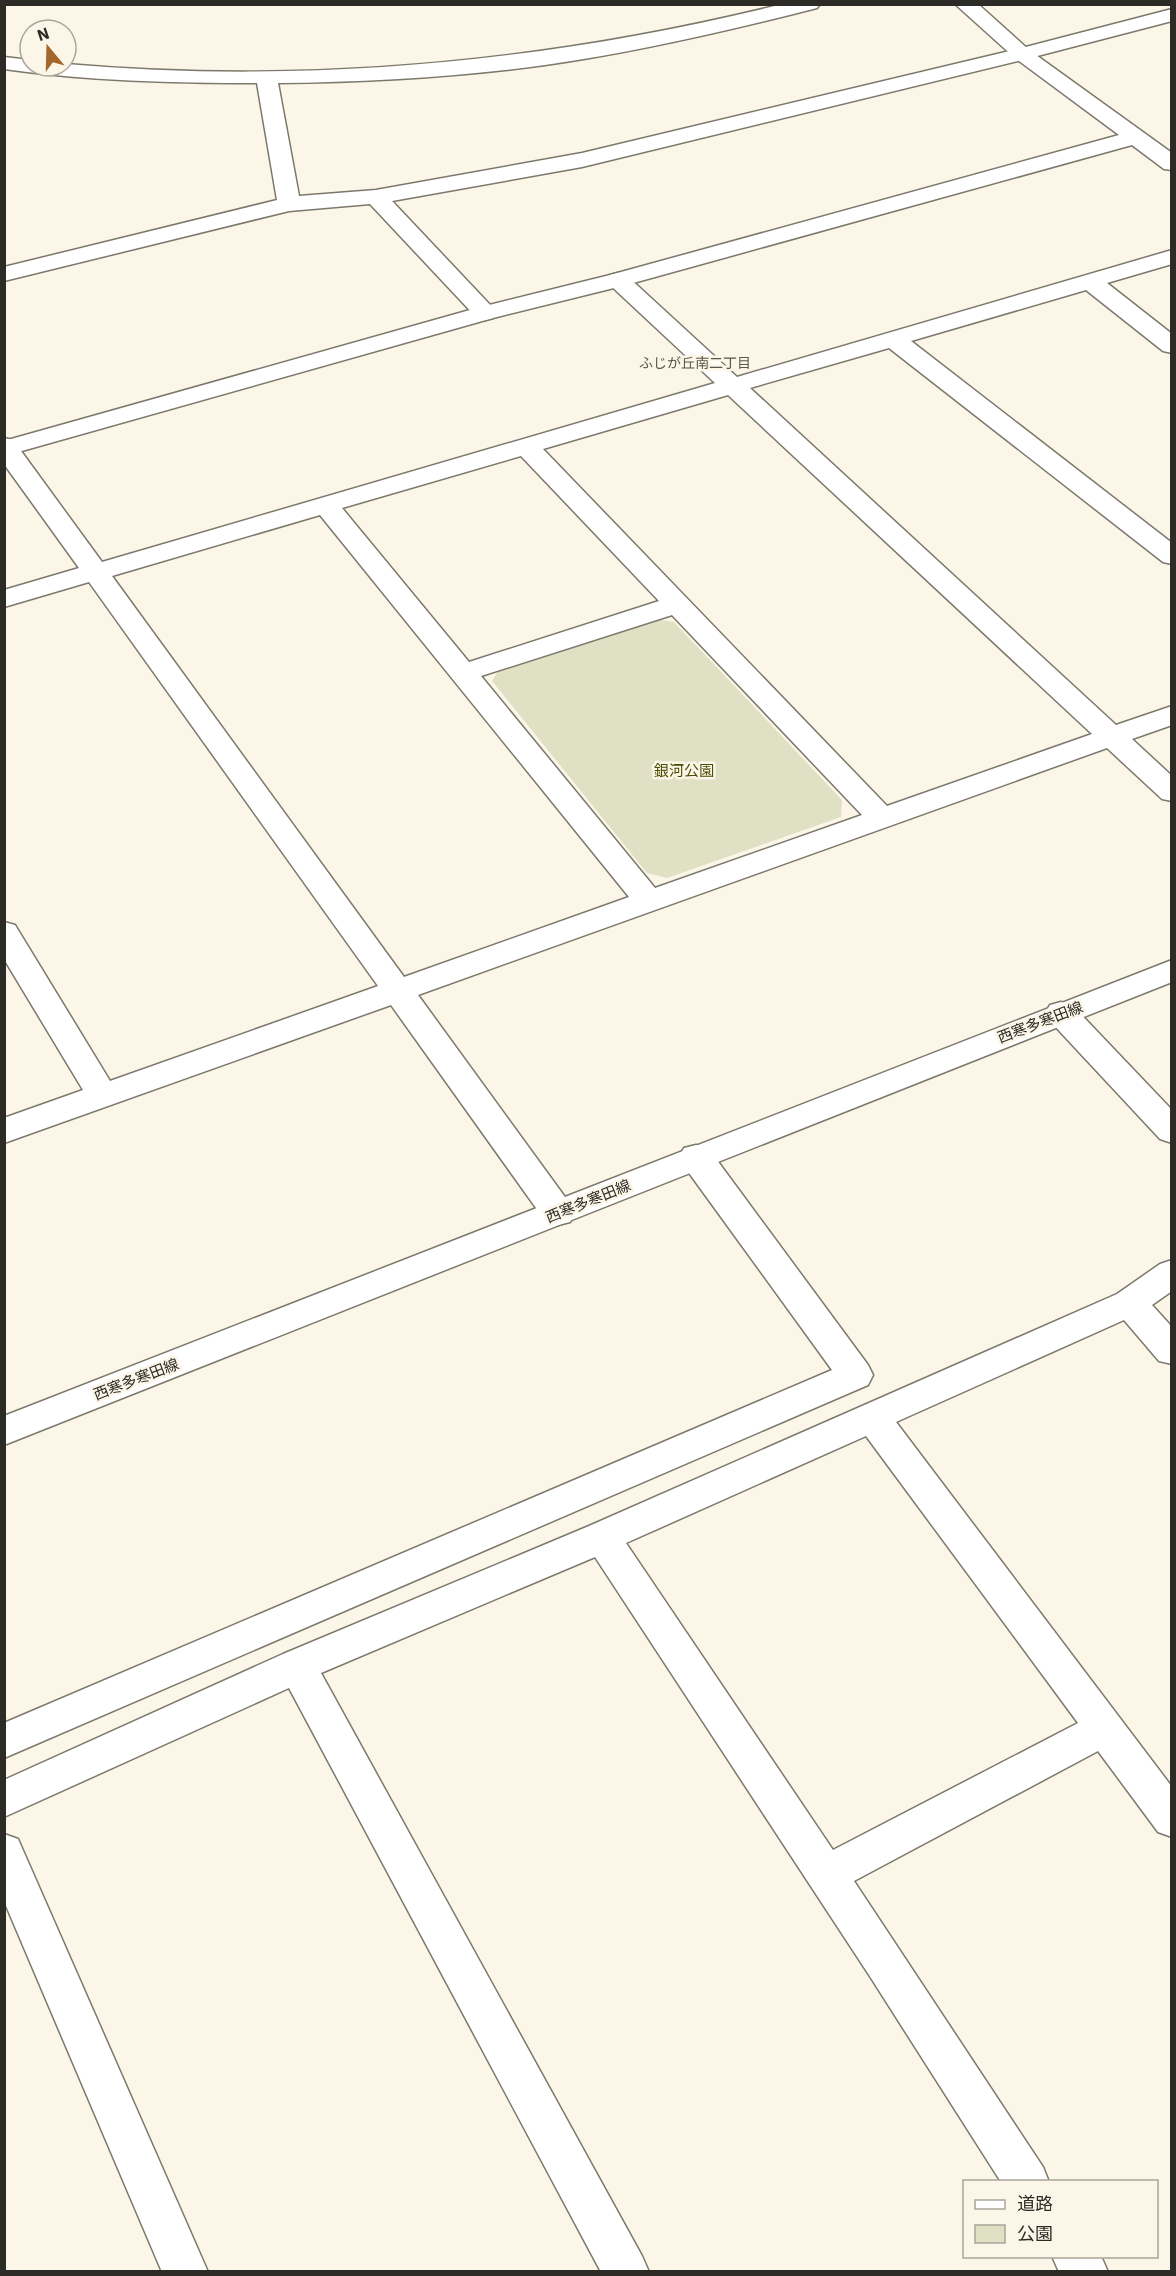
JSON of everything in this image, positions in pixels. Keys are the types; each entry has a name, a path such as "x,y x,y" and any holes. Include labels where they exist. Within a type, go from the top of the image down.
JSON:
{"street":[{"path":"4,63 131,75 266,77 358,74 508,63 607,48 726,14 810,4"},
{"path":"965,4 1022,54 1133,138 1172,164"},
{"path":"4,274 289,204 376,197 582,160 1022,54 1172,15"},
{"path":"266,77 289,204"},
{"path":"558,1213 5,448 485,313 618,280 999,173 1133,138"},
{"path":"376,197 485,313"},
{"path":"4,599 1172,257"},
{"path":"618,280 1172,792"},
{"path":"1089,281 1172,346"},
{"path":"893,339 1172,556"},
{"path":"526,446 881,818"},
{"path":"326,505 649,901"},
{"path":"463,673 677,604"},
{"path":"4,1131 1172,715"},
{"path":"4,932 103,1096"},
{"name":"西寒多寒田線","path":"4,1431 1172,970"},
{"path":"1061,1013 1172,1131"},
{"path":"4,1741 855,1375 696,1157"},
{"path":"4,1799 297,1666 602,1537 1129,1303 1172,1273"},
{"path":"1129,1303 1172,1351"},
{"path":"872,1417 1172,1819"},
{"path":"602,1537 1026,2180"},
{"path":"297,1666 626,2271"},
{"path":"826,1874 1104,1729"},
{"path":"4,1852 185,2271"},
{"path":"1076,2258 1085,2271"}],"green space":[{"name":"銀河公園","path":"655,619 674,622 842,800 841,817 667,878 647,873 492,681 500,668"}],"district":[{"name":"ふじが丘南二丁目","path":"695,363"}]}
